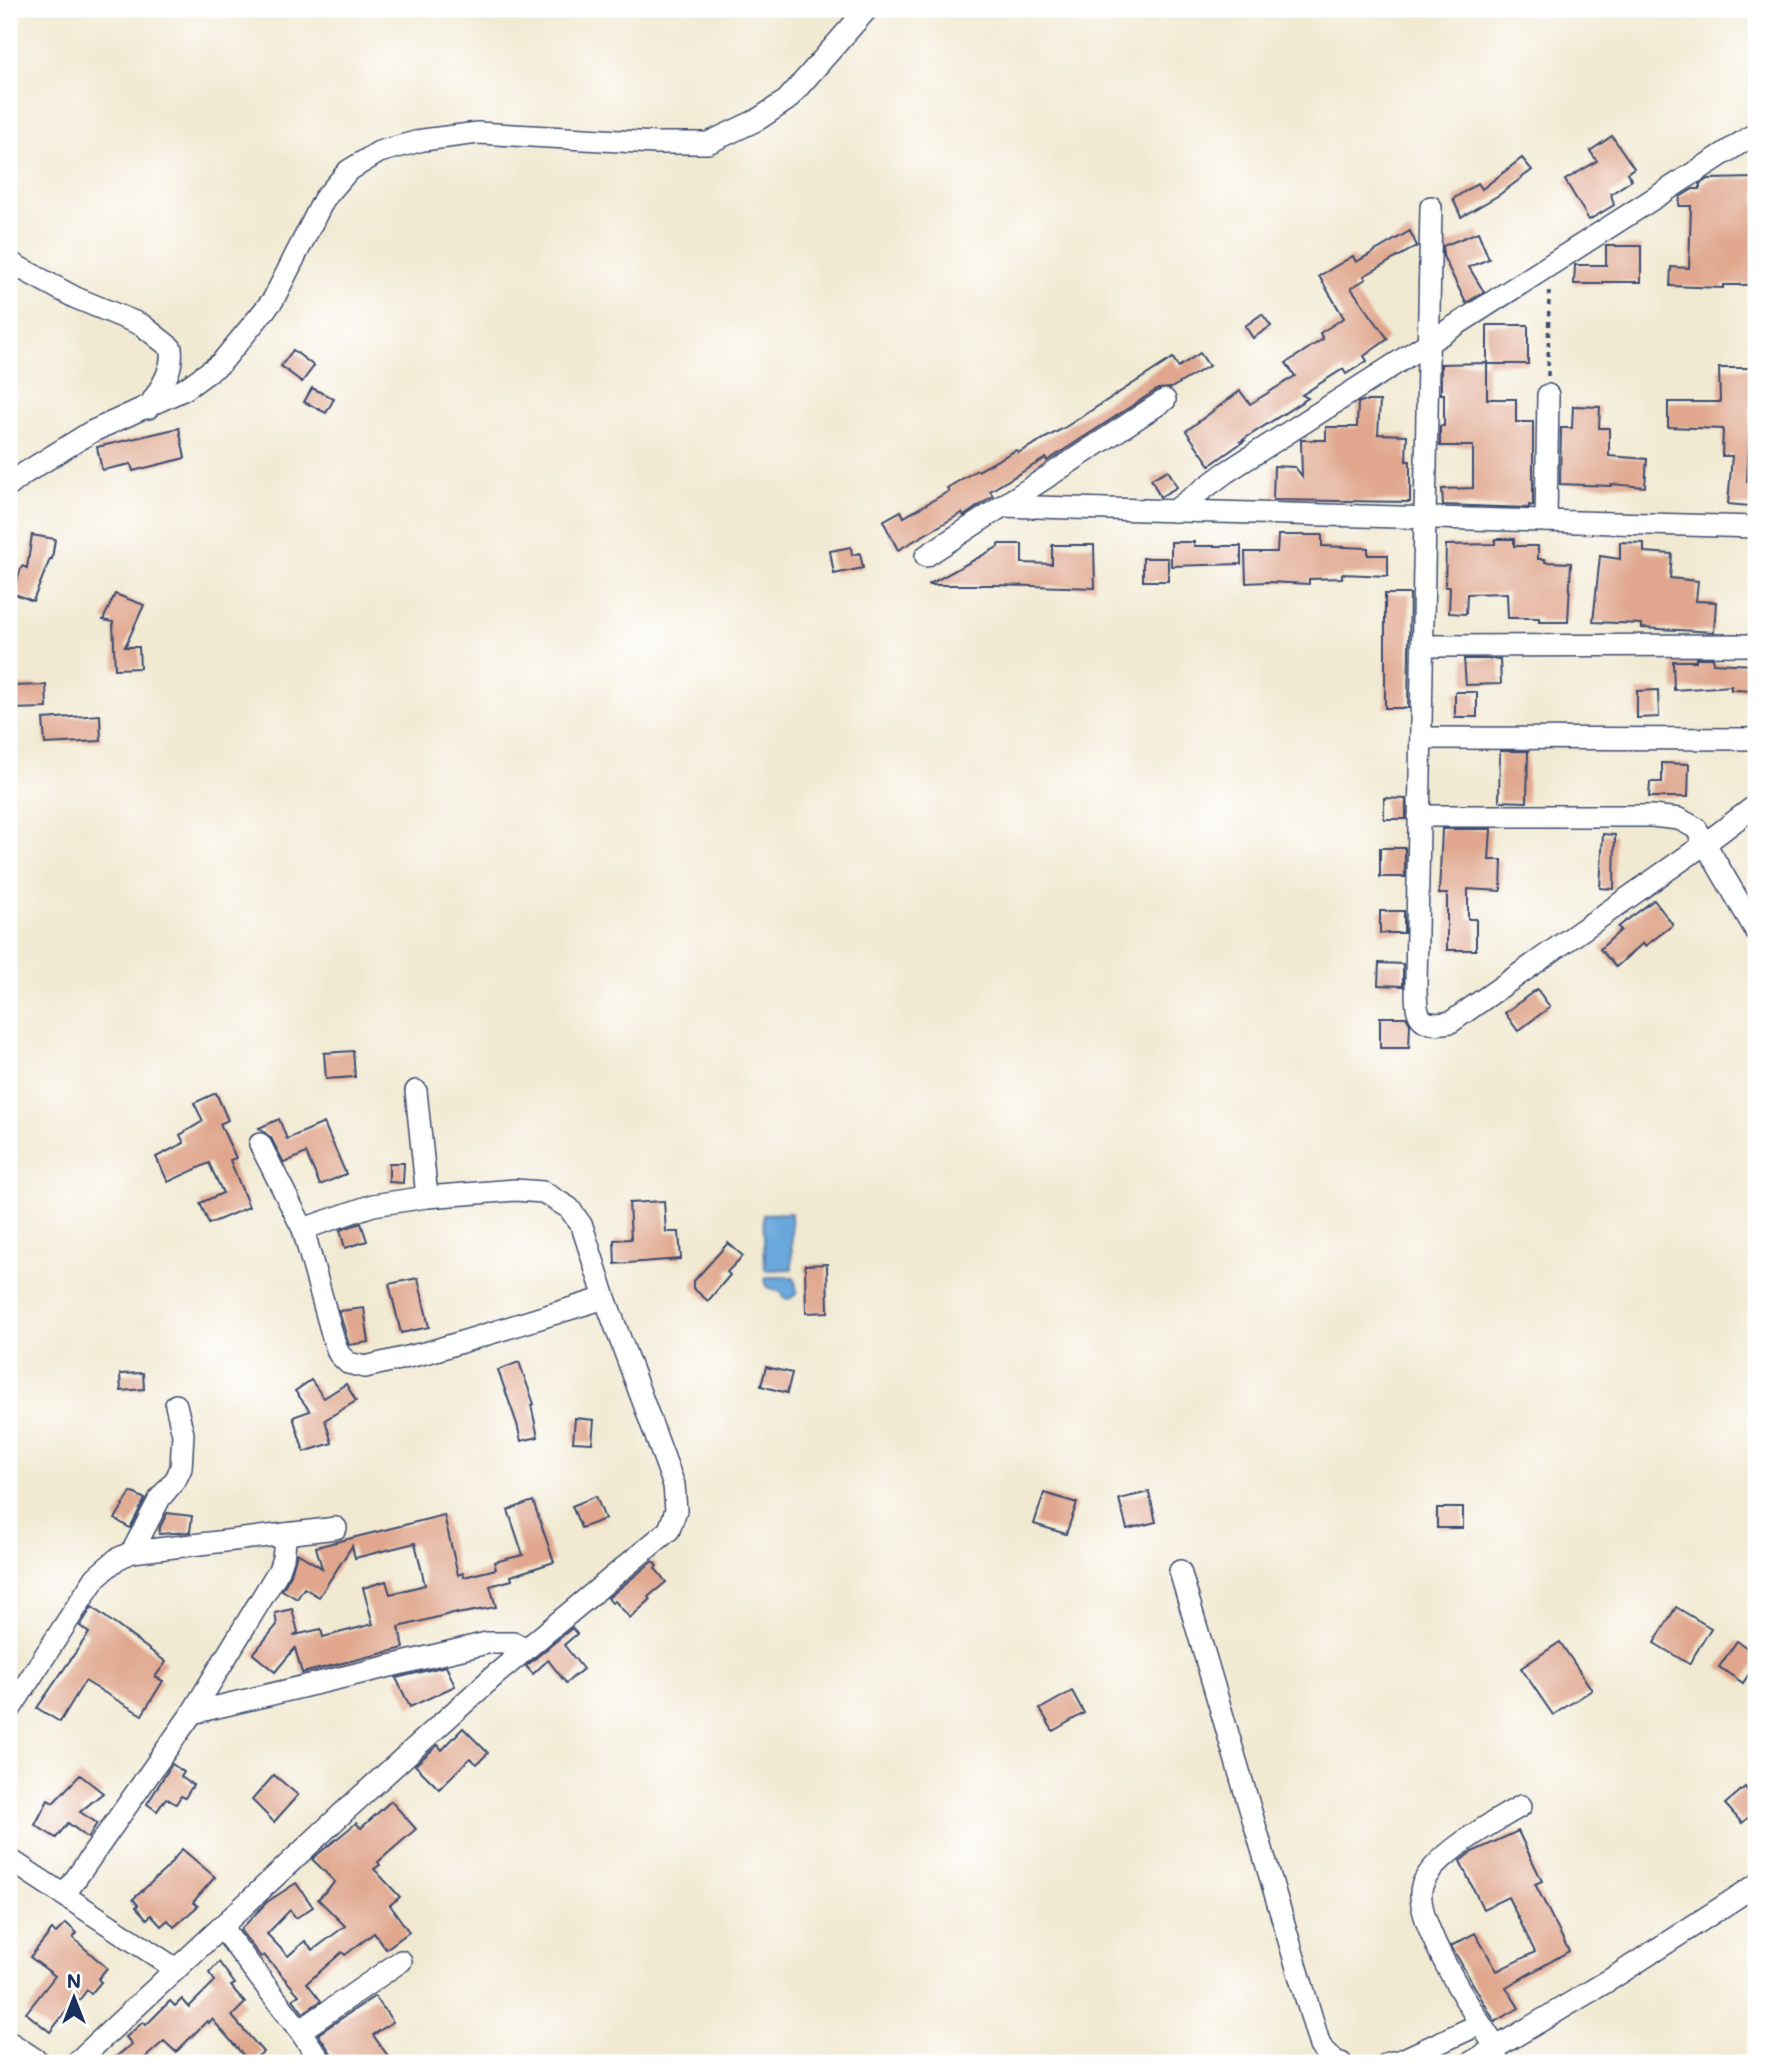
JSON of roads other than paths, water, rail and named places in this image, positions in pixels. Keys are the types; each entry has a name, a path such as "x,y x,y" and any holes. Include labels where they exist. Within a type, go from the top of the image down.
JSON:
{"street":[{"path":"9,486 91,432 185,389 221,363 273,300 324,199 348,171 379,152 423,140 478,132 655,143 708,143 757,120 787,100 867,9"},
{"path":"1174,511 1225,473 1429,345 1756,133"},
{"path":"1431,207 1416,1001 1424,1021 1434,1025 1451,1022 1476,1006 1756,805"},
{"path":"9,262 76,298 142,326 159,336 171,348 173,363 148,408"},
{"path":"1546,522 1548,395"},
{"path":"926,556 1165,400"},
{"path":"1002,506 1756,527"},
{"path":"1423,646 1756,646"},
{"path":"1421,738 1756,739"},
{"path":"1419,816 1653,816 1679,819 1696,828 1749,903 1756,931"},
{"path":"416,1091 427,1197"},
{"path":"260,1144 303,1229 339,1354 348,1363 365,1367 429,1352 605,1298"},
{"path":"76,2063 346,1810 494,1676 669,1530 676,1510 674,1485 605,1298 582,1226 569,1208 543,1192 514,1190 427,1197 373,1205 303,1229"},
{"path":"132,1552 155,1506 181,1468 183,1434 176,1405"},
{"path":"9,1711 96,1577 117,1559 132,1552 336,1528"},
{"path":"65,1894 192,1713 279,1570 286,1534"},
{"path":"1180,1571 1320,2046 1336,2062 1341,2063"},
{"path":"192,1713 486,1643 513,1643 526,1649"},
{"path":"486,1643 494,1676"},
{"path":"1496,2056 1428,1931 1420,1906 1422,1886 1435,1863 1492,1822 1521,1806"},
{"path":"9,1859 176,1969"},
{"path":"1470,2063 1496,2056 1756,1885"},
{"path":"222,1928 322,2063"},
{"path":"300,2031 401,1961"},
{"path":"1388,2063 1402,2060 1480,2024"},
{"path":"9,2042 41,2063"}],"water":[{"path":"791,1213 792,1269 765,1270 763,1214"},
{"path":"767,1277 794,1277 797,1293 786,1299 781,1292 767,1287"}]}
